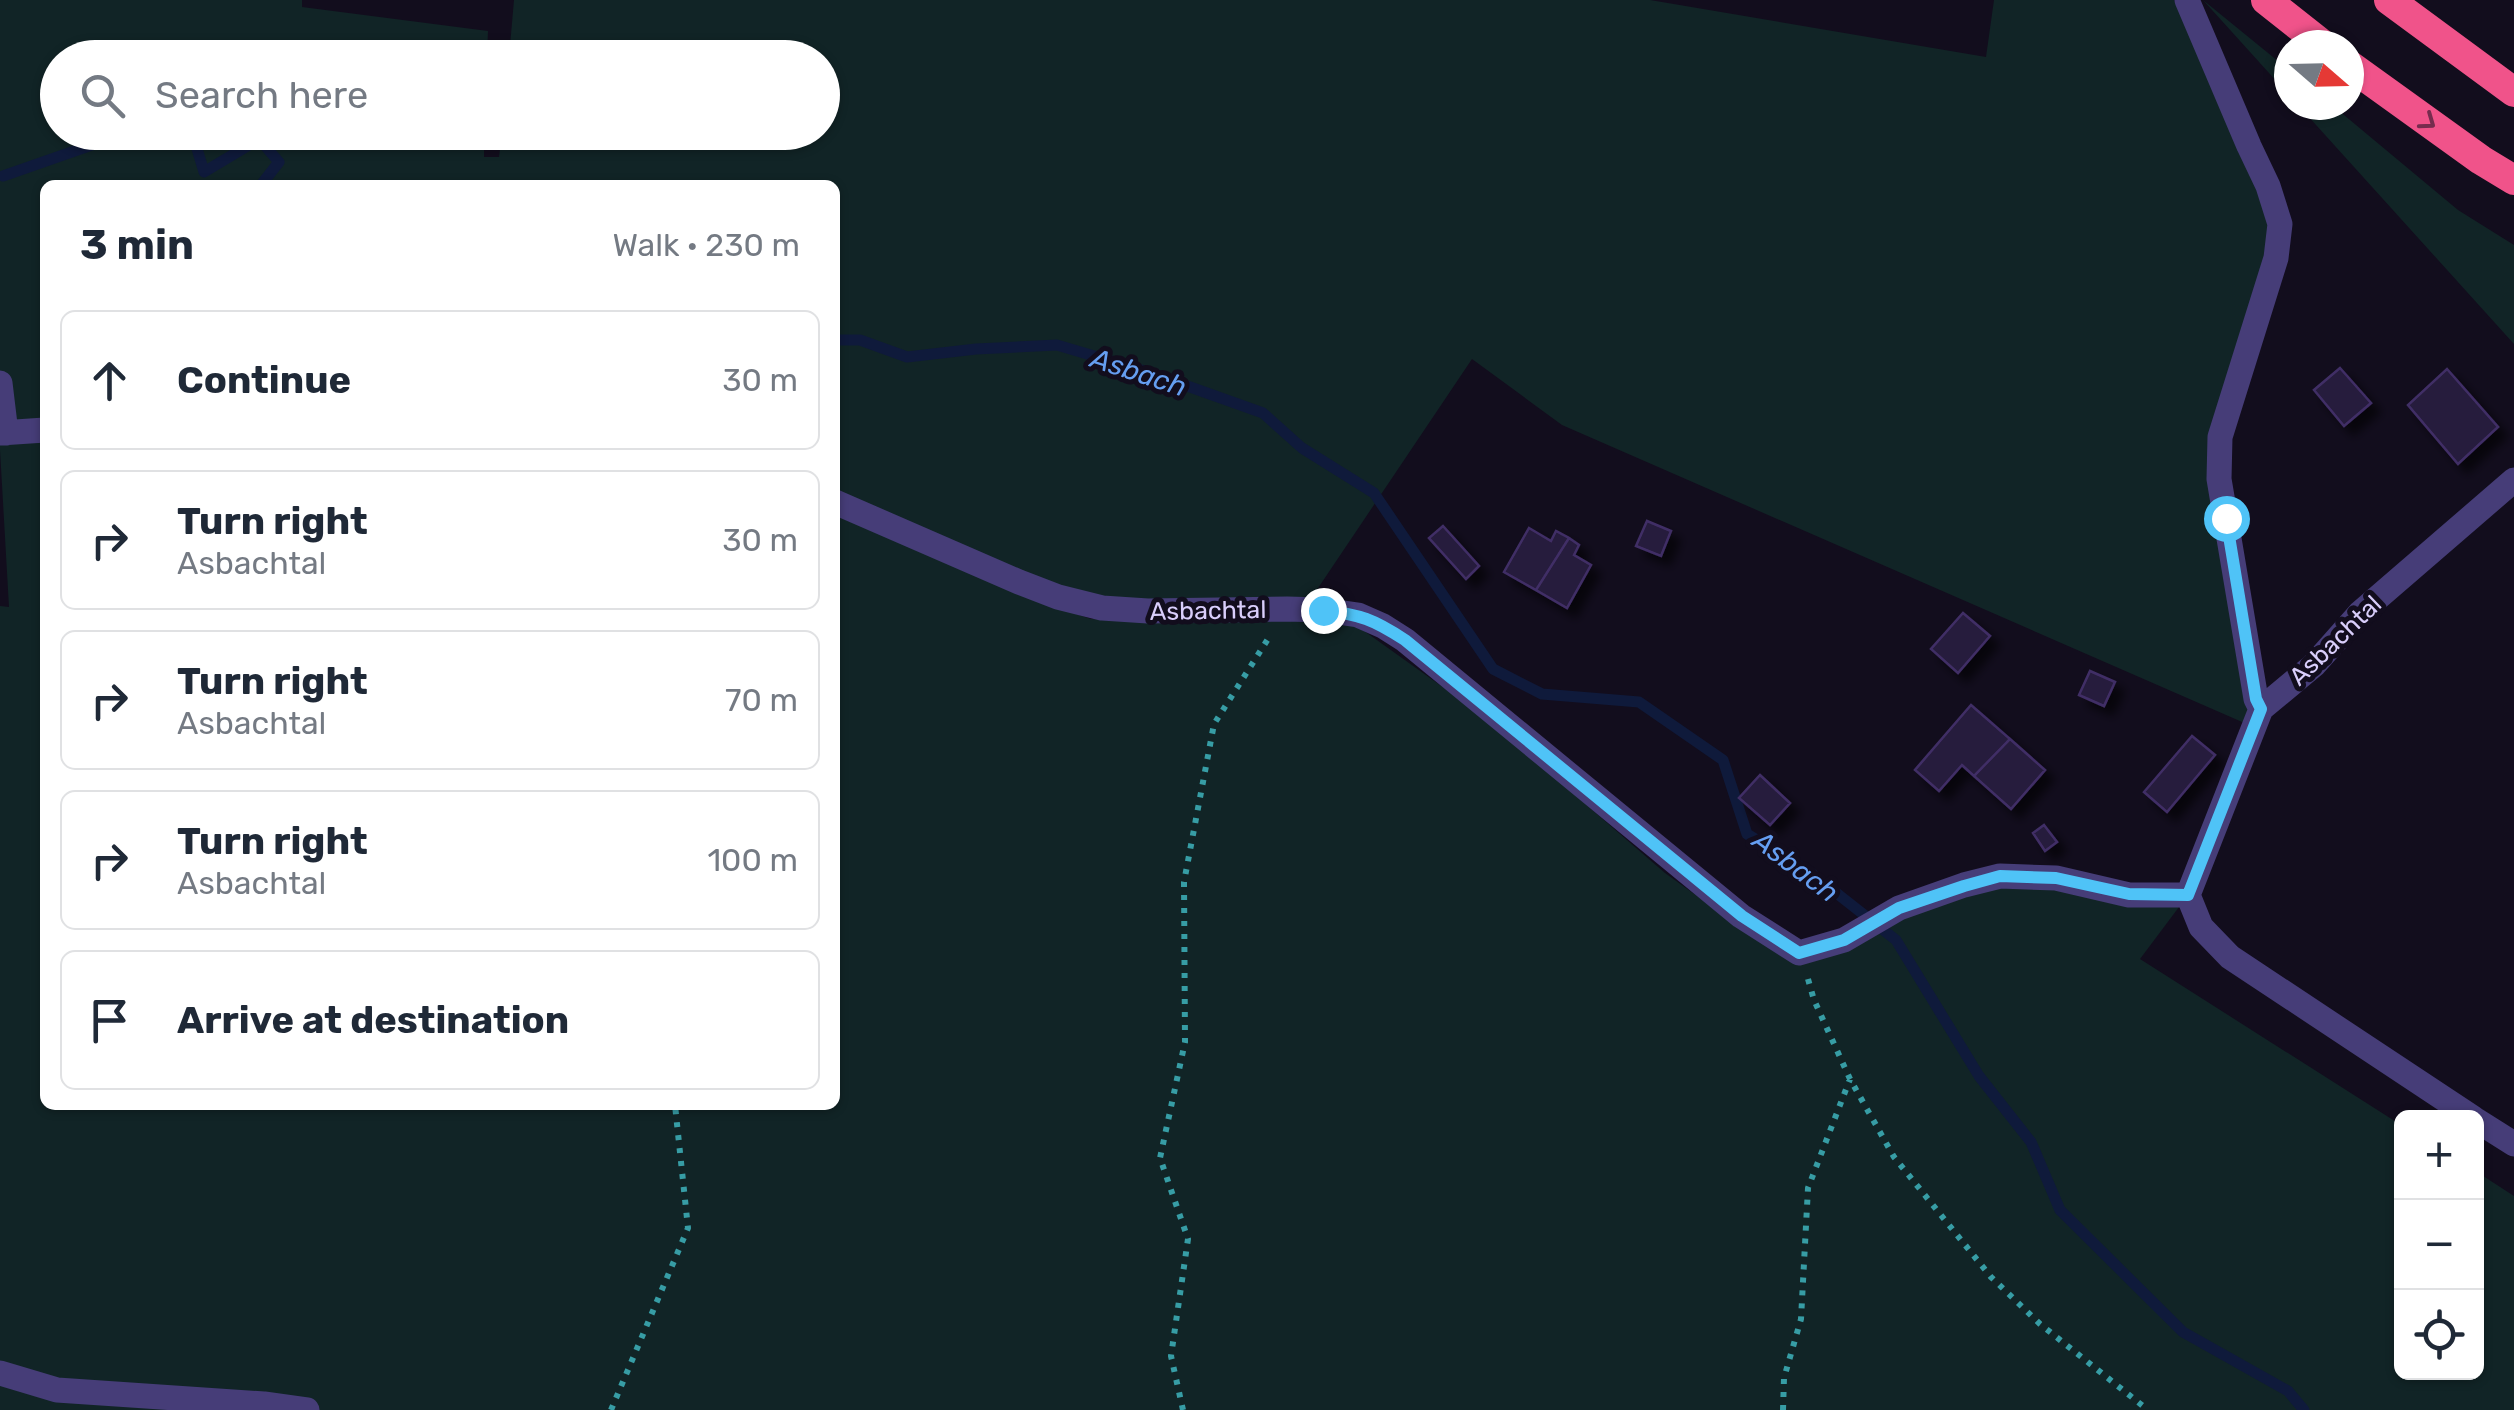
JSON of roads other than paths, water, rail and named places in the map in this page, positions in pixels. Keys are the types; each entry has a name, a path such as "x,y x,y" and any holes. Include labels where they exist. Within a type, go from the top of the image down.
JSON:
{"highway":[{"path":"2266,0 2304,30"},
{"path":"2389,0 2514,92"},
{"path":"2364,76 2514,180"}],"street":[{"path":"2187,0 2268,186 2280,224 2276,258 2220,437 2219,479 2256,699 2261,709"},
{"path":"0,382 3,433 40,430"},
{"name":"Asbachtal","path":"840,504 1019,582 1102,608 1287,609 1358,614 1405,640 1742,916 1799,953 1844,940 1899,908 2000,876 2056,878 2129,894 2188,895 2261,709 2314,666 2360,613 2514,480"},
{"path":"2188,895 2201,928 2230,957 2463,1110"},
{"path":"2484,1124 2514,1144"},
{"path":"0,1373 57,1390 307,1410"}],"waterway":[{"name":"Asbach","path":"3,176 77,150"},
{"name":"Asbach","path":"197,150 204,172 241,150"},
{"name":"Asbach","path":"265,180 279,162 269,150"},
{"name":"Asbach","path":"840,340 860,340 907,357 1057,345 1263,413 1302,448 1374,493 1493,669 1542,694 1639,702 1723,760 1747,834 1811,873 1896,940 1979,1076 2031,1142 2060,1210 2183,1332 2288,1391 2304,1410"}]}
